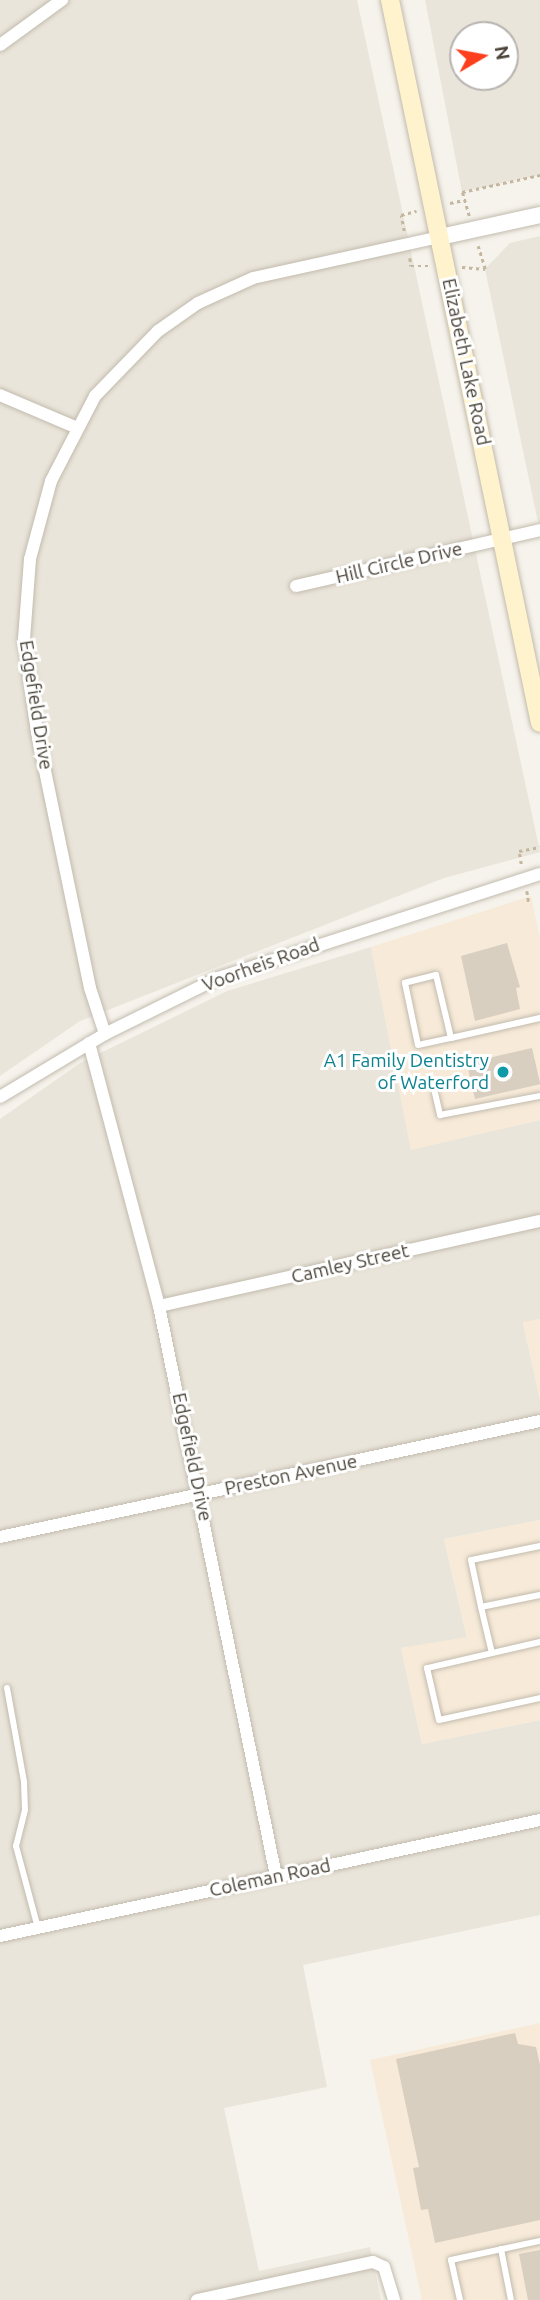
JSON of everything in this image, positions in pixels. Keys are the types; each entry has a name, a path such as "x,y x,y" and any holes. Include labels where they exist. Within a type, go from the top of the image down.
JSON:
{"main road":[{"name":"Elizabeth Lake Road","path":"390,0 540,723"}],"street":[{"path":"0,45 61,0"},
{"path":"440,237 540,215"},
{"name":"Edgefield Drive","path":"104,1034 90,988 37,732 24,639 38,520 75,427 118,370 158,331 198,303 253,278 440,237"},
{"path":"0,395 75,427"},
{"name":"Hill Circle Drive","path":"296,586 540,530"},
{"name":"Voorheis Road","path":"0,1097 104,1034 218,978 540,874"},
{"name":"Edgefield Drive","path":"89,1044 159,1306 200,1495 276,1876"},
{"name":"Camley Street","path":"159,1306 540,1221"},
{"name":"Preston Avenue","path":"0,1537 540,1422"},
{"name":"Coleman Road","path":"0,1936 540,1820"},
{"path":"197,2300 373,2262 384,2267 394,2300"}],"lane":[{"path":"451,1038 436,975 405,983 418,1045 451,1038 540,1018"},
{"path":"435,1093 440,1115 540,1096"},
{"path":"492,1653 471,1560 540,1546"},
{"path":"481,1607 540,1595"},
{"path":"540,1642 427,1668 439,1720 540,1698"},
{"path":"7,1688 24,1782 25,1810 16,1846 38,1928"},
{"path":"460,2300 451,2260 540,2241"},
{"path":"501,2249 511,2300"}],"path":[{"path":"464,200 462,192 540,175"}],"shaded area":[{"path":"0,0 357,0 540,852 444,878 80,1021 0,1076"},
{"path":"425,0 540,0 540,175 462,192"},
{"path":"540,236 540,532 485,269 510,243"},
{"path":"531,896 540,937 540,1120 411,1150 371,947"},
{"path":"371,947 411,1149 540,1120 540,1319 523,1323 540,1400 540,1520 444,1539 467,1638 401,1648 422,1744 540,1720 540,1915 303,1965 327,2087 224,2108 259,2271 370,2247 381,2300 0,2300 0,1119 80,1063 227,991"},
{"path":"540,1319 540,1400 523,1322"},
{"path":"540,1520 540,1720 422,1744 401,1648 467,1637 444,1539"},
{"path":"540,2023 540,2300 422,2300 370,2060"}],"building":[{"path":"507,943 520,987 516,988 520,1009 475,1021 461,956"},
{"name":"A1 Family Dentistry of Waterford","path":"532,1048 540,1084 475,1099 467,1063"},
{"path":"515,2033 518,2044 536,2047 540,2065 540,2220 435,2243 428,2209 421,2210 413,2168 419,2167 396,2059"},
{"path":"540,2250 540,2300 528,2300 519,2254"}],"place":[{"name":"A1 Family Dentistry of Waterford","path":"503,1072"}]}
